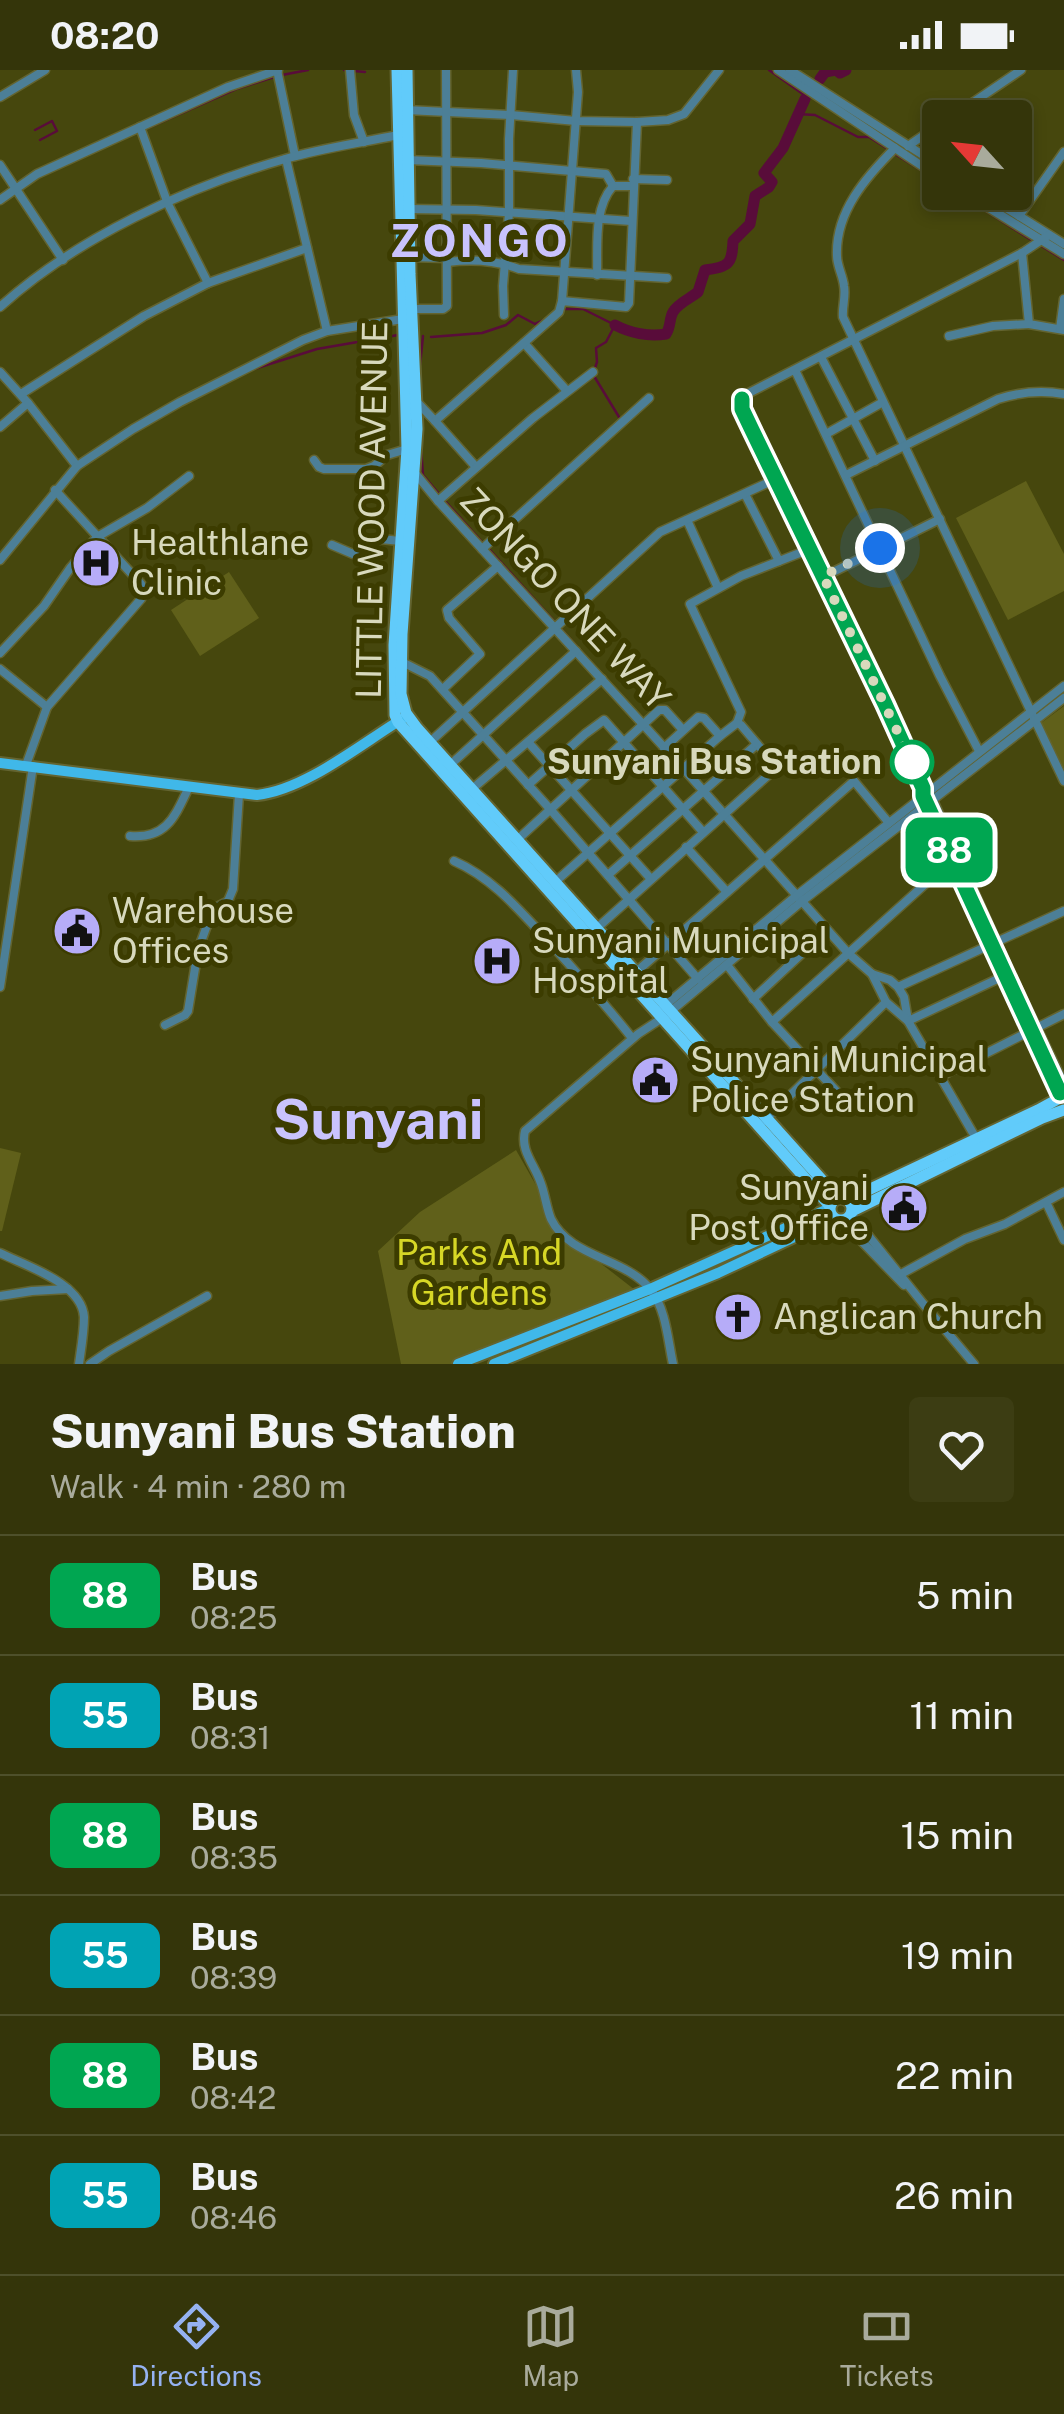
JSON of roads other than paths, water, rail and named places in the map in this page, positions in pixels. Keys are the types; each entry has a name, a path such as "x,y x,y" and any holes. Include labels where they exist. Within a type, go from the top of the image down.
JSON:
{"highway":[{"name":"LITTLE WOOD AVENUE","path":"395,70 416,472 406,586 403,719 430,742 518,840 569,906"},
{"name":"LITTLE WOOD AVENUE","path":"407,70 408,449 393,706 841,1210"},
{"name":"LITTLE WOOD AVENUE","path":"583,921 597,928 664,1011"},
{"path":"841,1210 1062,1097"},
{"path":"841,1210 1042,1118 1062,1097"}],"main road":[{"path":"0,763 239,794 271,794 322,770 403,719"},
{"path":"494,1364 841,1210"},
{"path":"458,1364 653,1294"}],"street":[{"path":"0,97 45,70"},
{"path":"0,200 37,174 277,70 307,248 327,331"},
{"path":"350,70 354,115 364,142"},
{"path":"0,560 77,466 180,402 327,331 446,308 446,70"},
{"path":"504,314 513,70"},
{"path":"434,422 562,306 576,122 576,70"},
{"path":"406,110 576,122 668,120 684,114 719,70"},
{"path":"778,70 922,166"},
{"path":"790,70 922,155"},
{"path":"977,100 1021,70"},
{"path":"562,306 626,307 630,299 636,122"},
{"path":"140,127 168,204 208,283"},
{"path":"0,306 24,285 87,244 168,204 291,158 398,135"},
{"path":"908,146 922,136"},
{"path":"895,148 860,187 844,216 838,240 838,264 845,289 843,317 1064,781"},
{"path":"1019,216 1064,152"},
{"path":"407,160 606,174 612,186"},
{"path":"0,165 62,260"},
{"path":"597,275 599,220 603,199 612,186 667,180"},
{"path":"409,209 631,221"},
{"path":"995,210 1046,239 1064,244"},
{"path":"1010,210 1064,254"},
{"path":"1046,239 745,395 742,409 927,796 1062,1097"},
{"path":"21,394 144,316 208,283 307,248"},
{"path":"1022,253 1029,324"},
{"path":"410,256 504,263 519,269 667,278"},
{"path":"949,336 992,326 1029,324 1062,330 1064,299"},
{"path":"524,342 568,391"},
{"path":"821,357 875,461"},
{"path":"795,370 979,751"},
{"path":"0,372 77,466"},
{"path":"438,501 593,372"},
{"path":"846,475 998,399 1038,391 1064,394"},
{"path":"482,549 649,398"},
{"path":"415,400 476,467"},
{"path":"826,434 883,402"},
{"path":"0,427 28,403"},
{"path":"314,460 324,470 366,469 386,455 408,449"},
{"name":"ZONGO ONE WAY","path":"416,472 827,930 872,974"},
{"path":"0,652 44,606 97,537 147,508 189,476"},
{"path":"430,742 660,532 776,479"},
{"path":"0,987 29,766 47,708 144,592 55,490"},
{"path":"745,494 779,561"},
{"path":"823,576 940,519"},
{"path":"686,520 718,588"},
{"path":"332,545 353,554 382,539 400,541"},
{"path":"554,882 737,723 741,712 690,604 810,549"},
{"path":"442,690 480,654 449,618 447,610 498,566"},
{"path":"450,765 576,650"},
{"path":"402,662 430,676 698,979"},
{"path":"0,669 47,708"},
{"path":"472,789 602,679"},
{"path":"664,1011 727,965 889,823 1033,716 1064,686"},
{"path":"674,1364 653,1294 627,1270 578,1246 556,1227 523,1144 526,1131 698,979 979,751 1064,698"},
{"path":"518,840 663,708 683,730"},
{"path":"664,748 701,716 720,736"},
{"path":"528,785 604,720 702,832"},
{"path":"597,928 774,770 775,765 737,723"},
{"path":"528,742 651,879"},
{"path":"608,874 757,744"},
{"path":"635,973 854,781 889,823"},
{"path":"130,836 146,838 168,826 189,788"},
{"path":"175,914 213,908 228,901 233,889 239,794"},
{"path":"927,796 952,858 1034,1029"},
{"path":"686,847 728,892"},
{"path":"772,1022 952,858"},
{"path":"454,861 484,876 514,905 597,993 632,1038"},
{"path":"165,1025 188,1011 198,950 213,908"},
{"path":"898,987 1064,911"},
{"path":"753,998 827,930"},
{"path":"727,965 772,1022 839,1094"},
{"path":"872,974 898,987 908,1021"},
{"path":"872,974 886,1002 908,1021 976,1140"},
{"path":"908,1021 1006,975"},
{"path":"763,1121 886,1002"},
{"path":"941,1076 1064,1014"},
{"path":"901,1274 1064,1192"},
{"path":"1046,1202 1064,1240"},
{"name":"LITTLE WOOD AVENUE","path":"841,1210 901,1274 925,1306"},
{"name":"LITTLE WOOD AVENUE","path":"841,1210 974,1364"},
{"path":"0,1253 53,1279 79,1301 84,1313 78,1364"},
{"path":"0,1296 68,1289"},
{"path":"90,1364 207,1296"}],"waterway":[{"path":"282,75 308,70"},
{"path":"344,70 365,72"},
{"path":"769,70 807,97"},
{"path":"820,79 825,72 846,70"},
{"path":"143,130 236,89 274,77"},
{"path":"615,325 640,334 666,334 675,309 698,292 705,270 728,263 733,241 750,224 755,196 772,182 764,173 783,148 805,99"},
{"path":"797,114 815,115 888,149"},
{"path":"35,130 52,121 57,131 40,140"},
{"path":"895,154 922,171"},
{"path":"984,210 1033,241"},
{"path":"1040,245 1064,260"},
{"path":"563,309 583,309 615,325 606,342 596,348 595,368"},
{"path":"431,337 482,333 506,325 518,315 535,324 544,320"},
{"path":"254,369 317,349 398,335"},
{"path":"420,365 423,336"},
{"path":"594,376 619,417"},
{"path":"421,448 423,475 439,494"},
{"path":"444,500 482,542"},
{"path":"488,548 637,713"}],"place":[{"name":"Healthlane Clinic","path":"96,563"},
{"name":"Sunyani Bus Station","path":"912,762"},
{"name":"Warehouse Offices","path":"77,931"},
{"name":"Sunyani Municipal Hospital","path":"497,961"},
{"name":"Sunyani Municipal Police Station","path":"655,1080"},
{"name":"Sunyani Post Office","path":"904,1208"},
{"name":"Anglican Church","path":"738,1317"}],"district":[{"name":"ZONGO","path":"480,241"},
{"name":"Sunyani","path":"378,1120"}],"park label":[{"name":"Parks And Gardens","path":"479,1273"}]}
